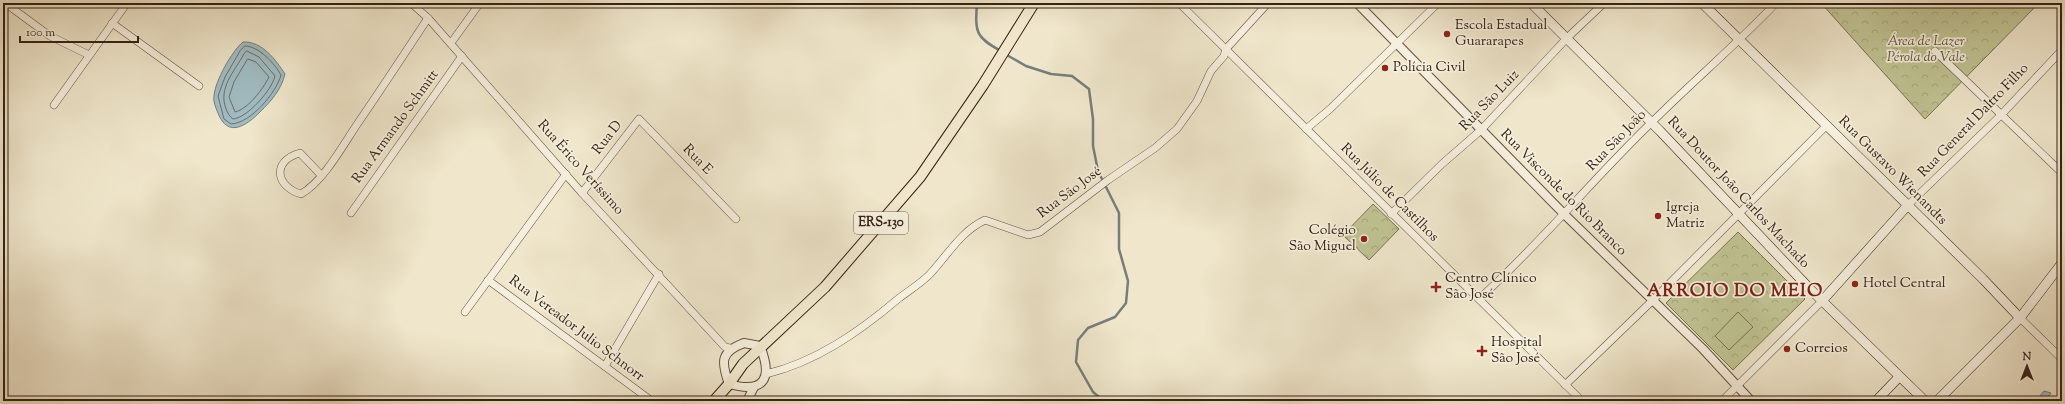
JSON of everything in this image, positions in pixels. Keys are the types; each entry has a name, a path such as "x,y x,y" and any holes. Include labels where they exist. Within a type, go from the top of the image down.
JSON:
{"main road":[{"name":"ERS-130","path":"714,401 729,384 743,364 760,346 825,287 920,177 983,85 1034,3"},
{"name":"Rua Doutor João Carlos Machado","path":"1531,3 1652,122 1822,301 1925,401"},
{"name":"Rua Gustavo Wienandts","path":"1702,3 1908,205 2020,318"},
{"name":"Rua General Daltro Filho","path":"1822,301 1908,205"},
{"path":"1937,401 2020,318 2062,263"},
{"path":"1876,401 1899,377"}],"street":[{"path":"4,3 50,36 89,55"},
{"path":"54,105 127,3"},
{"name":"Rua Érico Veríssimo","path":"412,3 451,43 582,192 725,347 730,348"},
{"path":"451,43 480,3"},
{"name":"Rua Júlio de Castilhos","path":"1179,3 1582,401"},
{"name":"Rua São José","path":"766,374 788,369 810,358 841,342 877,317 928,276 973,225 985,220 1028,235 1040,232 1108,180 1155,148 1177,129 1196,101 1211,71 1224,56 1226,49 1268,3"},
{"name":"Rua Visconde do Rio Branco","path":"1357,3 1565,215 1703,350 1751,401"},
{"path":"1306,129 1330,109 1438,3"},
{"name":"Rua São Luiz","path":"1391,214 1442,164 1481,130 1567,38 1604,3"},
{"name":"Rua São João","path":"1479,299 1565,215 1652,122 1740,40 1776,3"},
{"path":"321,175 300,153 290,156 284,160 280,166 280,174 286,186 294,192 301,194 310,189 337,155 428,18"},
{"path":"112,23 199,86"},
{"name":"Rua General Daltro Filho","path":"1908,205 2001,115 2062,50"},
{"path":"1935,51 2062,173"},
{"name":"Rua Armando Schmitt","path":"350,213 462,56"},
{"name":"Rua D","path":"582,192 639,119"},
{"name":"Rua E","path":"639,119 736,219"},
{"path":"1565,385 1652,301 1827,126"},
{"path":"465,312 566,174"},
{"path":"605,366 658,274"},
{"name":"Rua Vereador Julio Schnorr","path":"488,280 649,400"},
{"name":"Rua General Daltro Filho","path":"1722,401 1822,301"},
{"name":"Rua Gustavo Wienandts","path":"2020,318 2062,359"},
{"path":"744,343 760,346 767,366 766,374 762,382 754,387 746,388 729,384 724,369 724,358 730,348 744,343"},
{"path":"747,401 754,387"}],"green space":[{"name":"Área de Lazer Pérola do Vale","path":"1821,3 2039,3 1925,119"},
{"path":"1373,204 1399,229 1369,260 1343,235"},
{"path":"1738,232 1805,299 1733,370 1666,303"},
{"path":"1738,312 1753,327 1729,350 1715,336"}],"water":[{"path":"243,42 256,45 268,52 285,74 276,94 260,112 244,125 232,128 227,126 222,121 215,105 214,96 217,82 225,67 234,52"},
{"path":"2044,391 2051,393 2045,401 2041,401 2038,398"}],"waterway":[{"name":"ARROIO DO MEIO","path":"977,3 976,21 978,33 986,42 1001,51"},
{"name":"ARROIO DO MEIO","path":"1005,54 1026,66 1051,74 1072,76 1089,89 1093,119 1093,146 1098,171 1119,213 1119,249 1128,281 1126,303 1115,317 1088,328 1078,340 1076,362 1093,392 1104,401"}],"place":[{"name":"Escola Estadual Guararapes","path":"1447,34"},
{"name":"Polícia Civil","path":"1385,68"},
{"name":"Igreja Matriz","path":"1658,216"},
{"name":"Colégio São Miguel","path":"1364,239"},
{"name":"Hotel Central","path":"1855,284"},
{"name":"Centro Clínico São José","path":"1436,287"},
{"name":"Correios","path":"1787,349"},
{"name":"Hospital São José","path":"1482,351"}],"district":[{"name":"ARROIO DO MEIO","path":"1735,292"}]}
